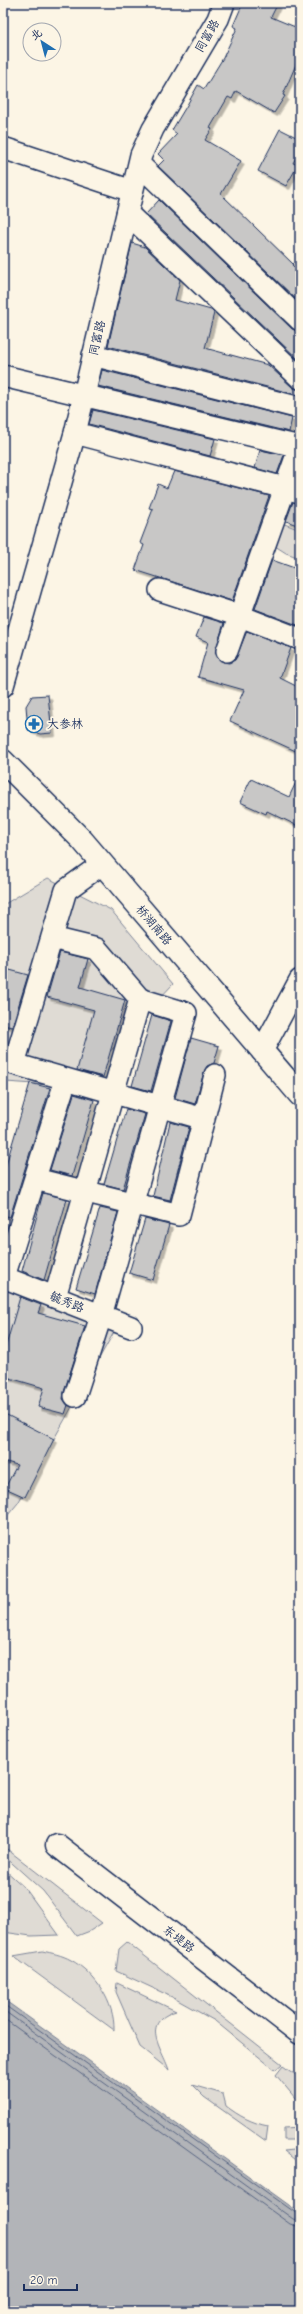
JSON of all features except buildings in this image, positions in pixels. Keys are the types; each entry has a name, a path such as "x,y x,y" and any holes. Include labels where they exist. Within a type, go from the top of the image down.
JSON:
{"main road":[{"name":"桥湖南路","path":"3,762 36,793 102,864 300,1095"},
{"name":"东堤路","path":"57,1845 300,2033"}],"street":[{"name":"同富路","path":"3,686 75,433 139,164 153,129 218,19 224,3"},
{"path":"3,148 132,191"},
{"path":"139,164 300,320"},
{"path":"127,213 300,378"},
{"path":"93,355 300,408"},
{"path":"3,376 300,447 293,489 240,616 228,651"},
{"path":"75,433 293,489"},
{"path":"160,590 240,616 300,639"},
{"path":"102,864 66,890 14,1064 204,1119"},
{"path":"52,938 97,949 140,999 186,1013 102,1316 75,1396"},
{"path":"262,1051 300,980"},
{"path":"55,1297 140,999"},
{"path":"35,1179 179,1215 215,1076"},
{"path":"4,1277 66,1079"},
{"name":"毓秀路","path":"4,1277 131,1327"}],"shaded area":[{"path":"282,523 300,530 300,558 286,553 275,546"},
{"path":"48,878 111,910 173,984 77,1087 6,1082 3,1092 3,905"},
{"path":"3,1282 114,1332 18,1503 3,1521"},
{"path":"3,1846 102,1923 90,1931 77,1936 43,1891 3,1855"},
{"path":"3,1868 25,1888 59,1935 31,1936 3,1932"},
{"path":"127,1942 282,2064 275,2070 215,2021 172,1997 116,1971 119,1949"},
{"path":"42,1951 61,1955 80,1966 88,1973 102,1990 107,1999 111,2010 114,2030 13,1956"},
{"path":"117,1983 176,2011 165,2016 158,2022 156,2029 158,2045 169,2070 140,2047 116,1992"},
{"path":"283,2066 300,2078 300,2104 276,2075"},
{"path":"192,2085 223,2094 226,2106 231,2110 251,2121 268,2126 266,2141 204,2097"},
{"path":"300,2127 300,2140 284,2140 284,2128"},
{"path":"284,2151 300,2151 300,2164"}],"water":[{"path":"3,1999 300,2213 300,2311 3,2311"}],"place":[{"name":"大参林","path":"34,724"}]}
